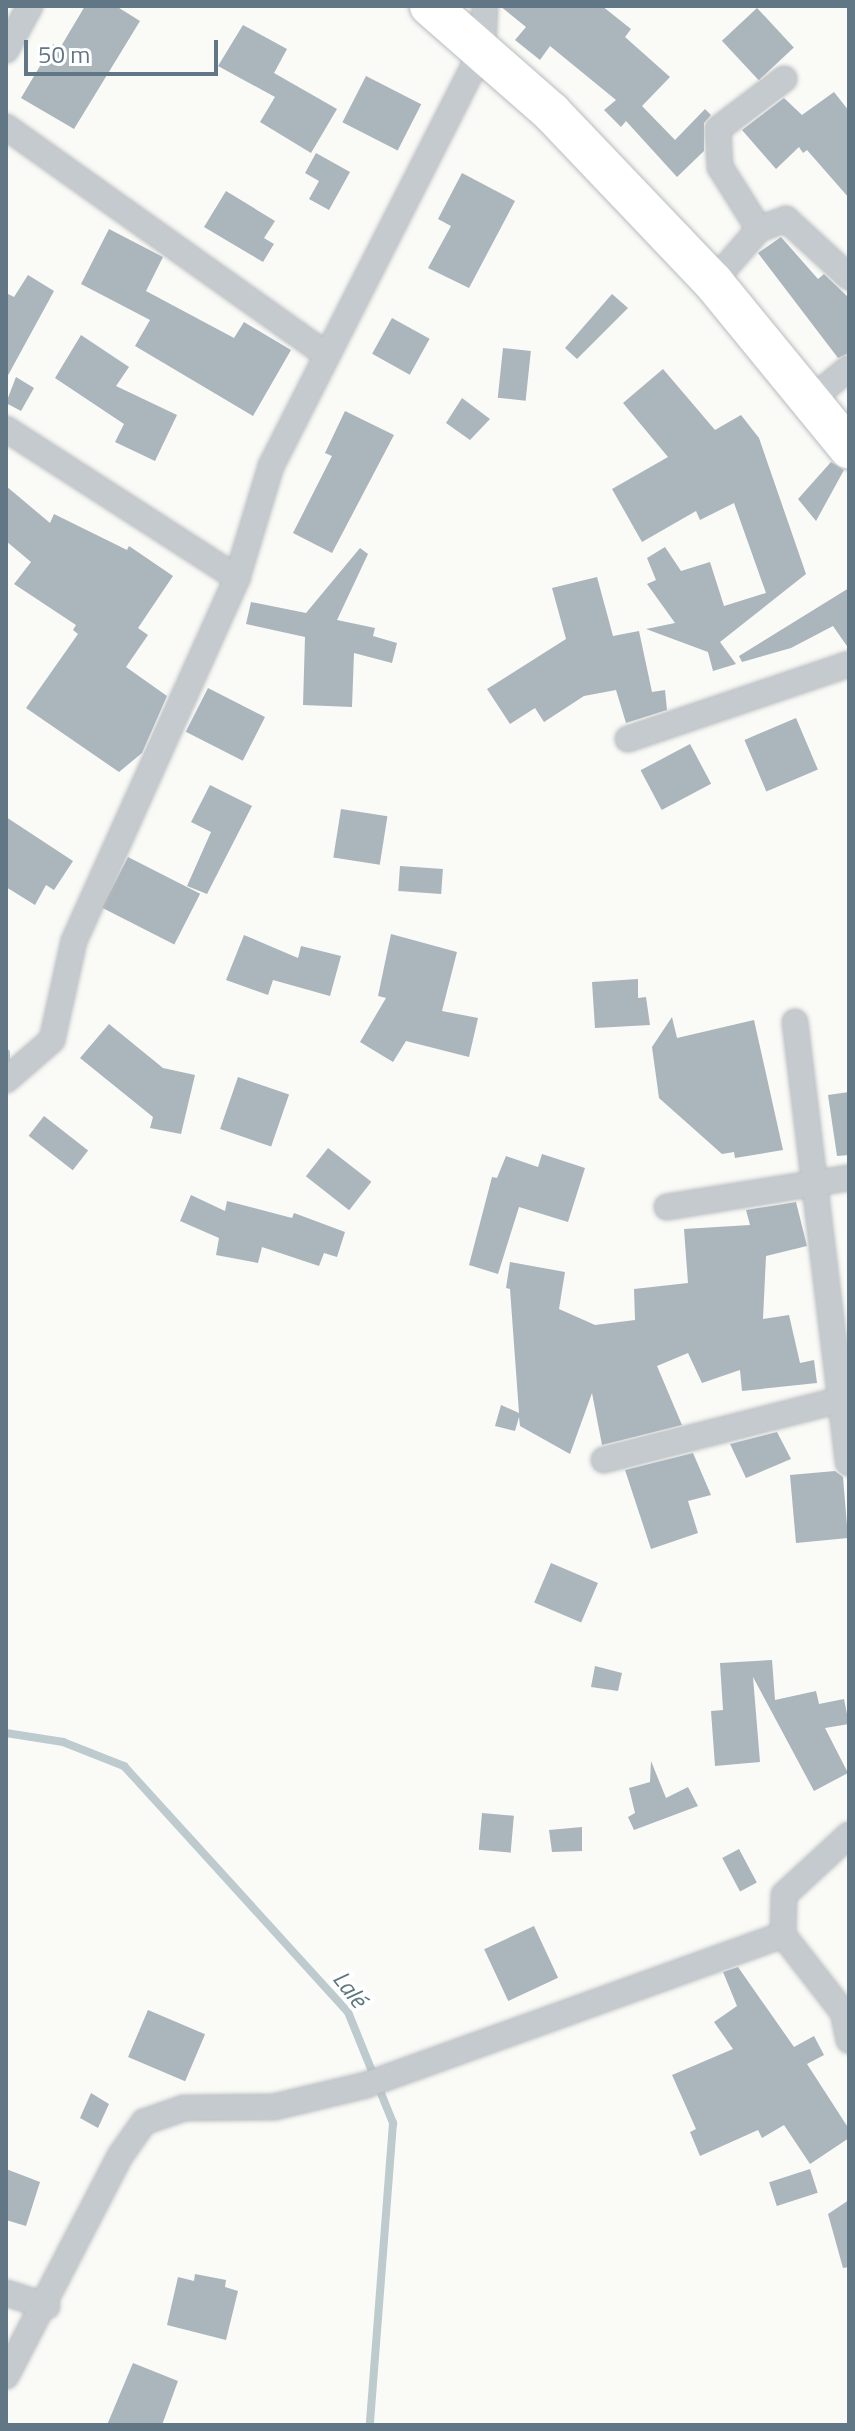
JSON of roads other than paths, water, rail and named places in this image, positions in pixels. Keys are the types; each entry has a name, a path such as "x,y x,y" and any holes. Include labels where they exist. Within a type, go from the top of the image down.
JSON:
{"highway":[{"path":"430,6 483,48 713,282 813,398 849,448"}],"street":[{"path":"6,50 30,6"},
{"path":"10,1078 52,1040 74,941 237,578 271,466 483,48 485,6"},
{"path":"759,229 720,167 718,129 784,79"},
{"path":"6,127 327,355"},
{"path":"713,282 759,229 786,219 849,277"},
{"path":"813,398 849,368"},
{"path":"6,429 237,578"},
{"path":"628,739 849,664"},
{"path":"795,1022 848,1463"},
{"path":"667,1207 849,1178"},
{"path":"604,1460 840,1400"},
{"path":"849,1835 784,1895 783,1935 843,2012 849,2040"},
{"path":"6,2376 47,2306 120,2156 144,2122 184,2108 274,2107 377,2081 783,1935"},
{"path":"6,2293 47,2306"}],"waterway":[{"name":"Lalé","path":"6,1053 6,1070"},
{"name":"Lalé","path":"6,1733 63,1742 124,1766 348,2012 393,2123 370,2425"}]}
